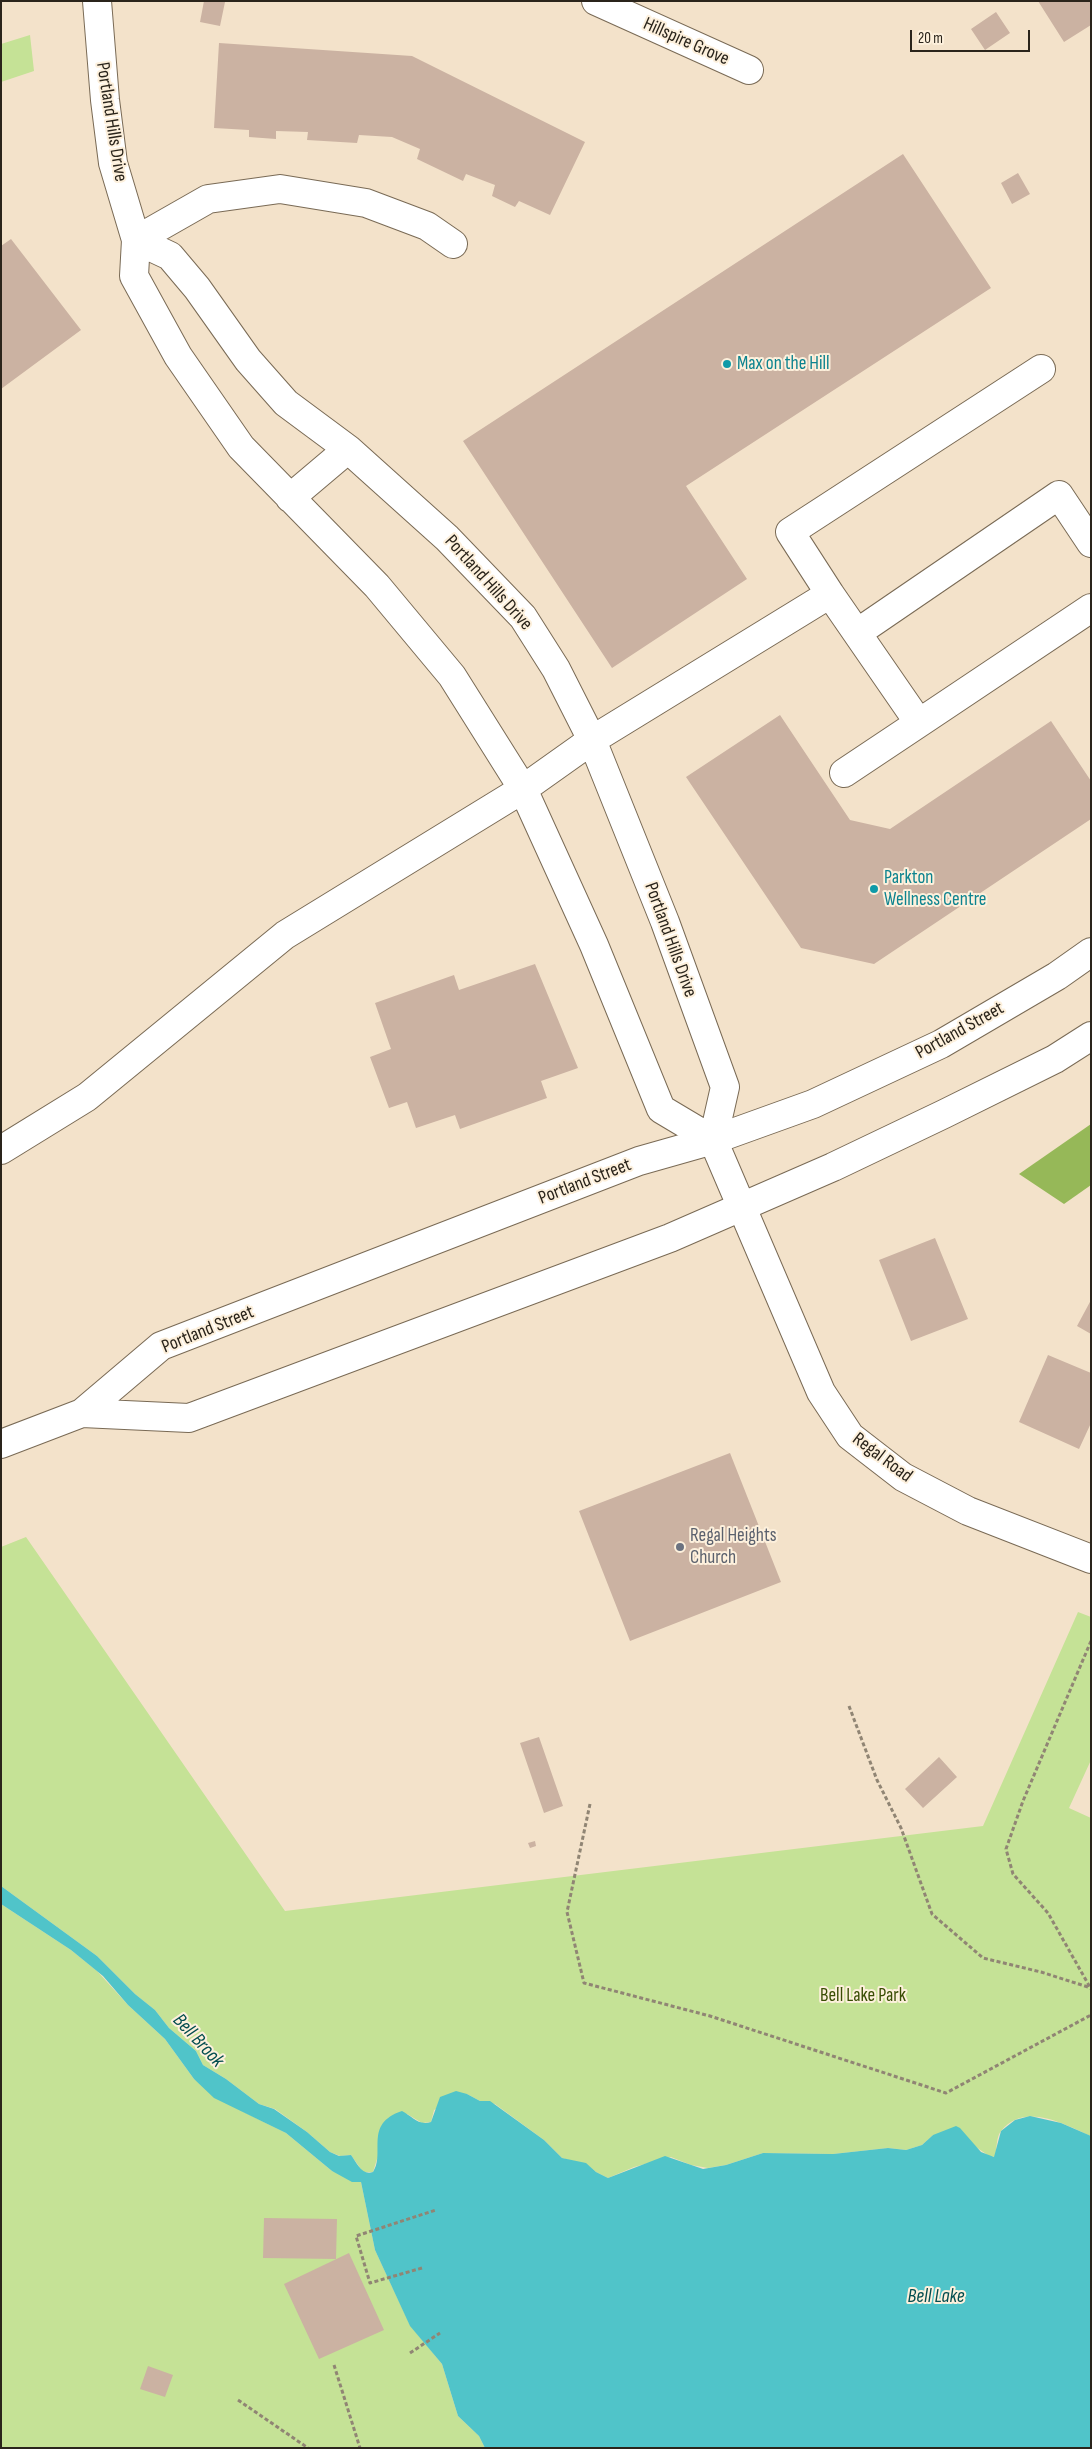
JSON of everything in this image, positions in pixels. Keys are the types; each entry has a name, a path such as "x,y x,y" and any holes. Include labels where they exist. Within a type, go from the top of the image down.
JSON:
{"street":[{"name":"Portland Hills Drive","path":"97,1 105,100 113,163 136,240 134,276 178,356 241,447 377,586 452,676 523,789 594,944 661,1109 713,1140 725,1087 665,922 592,740 556,668 524,617 448,538 348,449 286,402 248,360 197,288 170,256 136,240"},
{"name":"Hillspire Grove","path":"596,1 749,70"},
{"path":"136,240 208,198 280,189 366,203 427,226 453,244"},
{"path":"919,723 830,594 790,532 1041,369"},
{"path":"290,498 348,449"},
{"path":"857,633 1059,495 1091,543"},
{"path":"1,1150 87,1097 285,935 523,789 592,740 830,594"},
{"path":"844,773 1091,608"},
{"name":"Portland Street","path":"1,1444 82,1413 161,1346 639,1162 713,1140 813,1104 941,1044 1058,976 1091,952"},
{"name":"Portland Street","path":"82,1413 189,1418 670,1238 944,1114 1055,1059 1091,1036"},
{"path":"713,1140 742,1206"},
{"name":"Regal Road","path":"742,1206 821,1392 850,1436 903,1477 968,1511 1091,1559"}],"path":[{"path":"1090,1988 1048,1913 1013,1874 1006,1849 1023,1801 1091,1640"},
{"path":"849,1706 877,1780 901,1828 932,1914 983,1958 1041,1972 1090,1988"},
{"path":"590,1804 568,1912 584,1983 710,2016 946,2093 1091,2016"},
{"path":"422,2268 370,2283 356,2236 436,2210"},
{"path":"410,2353 440,2333"},
{"path":"334,2365 360,2448"},
{"path":"238,2400 308,2448"}],"green space":[{"path":"30,35 34,71 1,82 1,44"},
{"path":"1091,1124 1091,1185 1064,1204 1019,1174"},
{"name":"Bell Lake Park","path":"26,1537 285,1911 983,1826 1078,1612 1091,1617 1091,1760 1069,1808 1091,1818 1091,2136 1057,2122 1033,2116 1011,2122 1001,2131 997,2140 995,2157 989,2156 976,2147 933,2135 922,2145 906,2150 888,2148 833,2154 763,2153 726,2165 708,2168 691,2165 671,2157 634,2167 608,2178 589,2166 562,2158 544,2140 495,2104 480,2101 467,2094 434,2110 431,2122 422,2123 407,2114 377,2159 373,2172 363,2172 351,2155 340,2156 330,2152 307,2132 275,2109 259,2104 226,2079 203,2065 196,2051 169,2028 155,2010 135,1994 97,1956 1,1886 1,1547"},
{"path":"1,1904 71,1950 97,1971 128,2005 165,2039 194,2079 244,2112 286,2133 332,2171 361,2182 375,2250 410,2325 442,2364 458,2416 479,2436 485,2448 1,2448"}],"water":[{"name":"Bell Lake","path":"1,1886 97,1956 135,1994 155,2010 169,2028 196,2051 203,2065 226,2079 259,2104 274,2109 307,2132 330,2152 339,2156 351,2155 360,2168 369,2173 373,2172 376,2164 379,2131 383,2123 402,2111 419,2122 431,2122 440,2097 456,2091 480,2101 490,2101 544,2140 562,2158 586,2163 596,2172 608,2178 665,2156 703,2169 726,2165 763,2153 833,2154 888,2148 906,2150 922,2145 933,2135 956,2126 981,2152 994,2157 1001,2131 1015,2120 1030,2116 1061,2123 1091,2136 1091,2448 485,2448 479,2436 458,2416 442,2364 410,2326 375,2250 361,2182 352,2182 332,2171 286,2133 214,2098 194,2079 165,2039 128,2005 103,1976 71,1950 1,1904"}],"building":[{"path":"204,1 225,2 220,26 200,22"},
{"path":"1038,1 1091,1 1091,25 1064,42"},
{"path":"996,12 1010,33 985,50 971,29"},
{"path":"219,43 412,56 585,142 550,215 519,201 515,207 492,196 495,185 466,174 463,181 417,159 420,149 392,137 359,135 357,143 307,140 308,132 276,131 276,139 249,137 249,130 214,128"},
{"name":"Max on the Hill","path":"903,154 991,288 686,486 747,579 612,668 463,441"},
{"path":"1018,173 1030,194 1012,204 1001,183"},
{"path":"11,239 81,330 1,389 1,246"},
{"name":"Parkton Wellness Centre","path":"780,715 850,820 890,829 1051,721 1091,781 1091,819 874,964 801,948 686,777"},
{"path":"535,964 578,1068 541,1081 547,1098 460,1129 455,1115 416,1128 407,1102 389,1108 370,1057 391,1049 375,1003 454,975 459,990"},
{"path":"935,1238 968,1319 911,1341 879,1260"},
{"path":"1091,1300 1091,1334 1077,1326"},
{"path":"1048,1355 1091,1373 1091,1423 1079,1449 1019,1422"},
{"name":"Regal Heights Church","path":"730,1453 781,1582 630,1641 579,1511"},
{"path":"539,1737 563,1806 544,1813 520,1743"},
{"path":"939,1757 957,1777 923,1808 905,1789"},
{"path":"535,1841 536,1846 530,1848 528,1843"},
{"path":"264,2218 337,2219 336,2259 263,2258"},
{"path":"349,2253 384,2330 319,2359 284,2284"},
{"path":"148,2366 173,2375 165,2397 140,2389"}],"place":[{"name":"Max on the Hill","path":"727,364"},
{"name":"Parkton Wellness Centre","path":"874,889"},
{"name":"Regal Heights Church","path":"680,1547"}],"water label":[{"name":"Bell Brook","path":"198,2041"}]}
